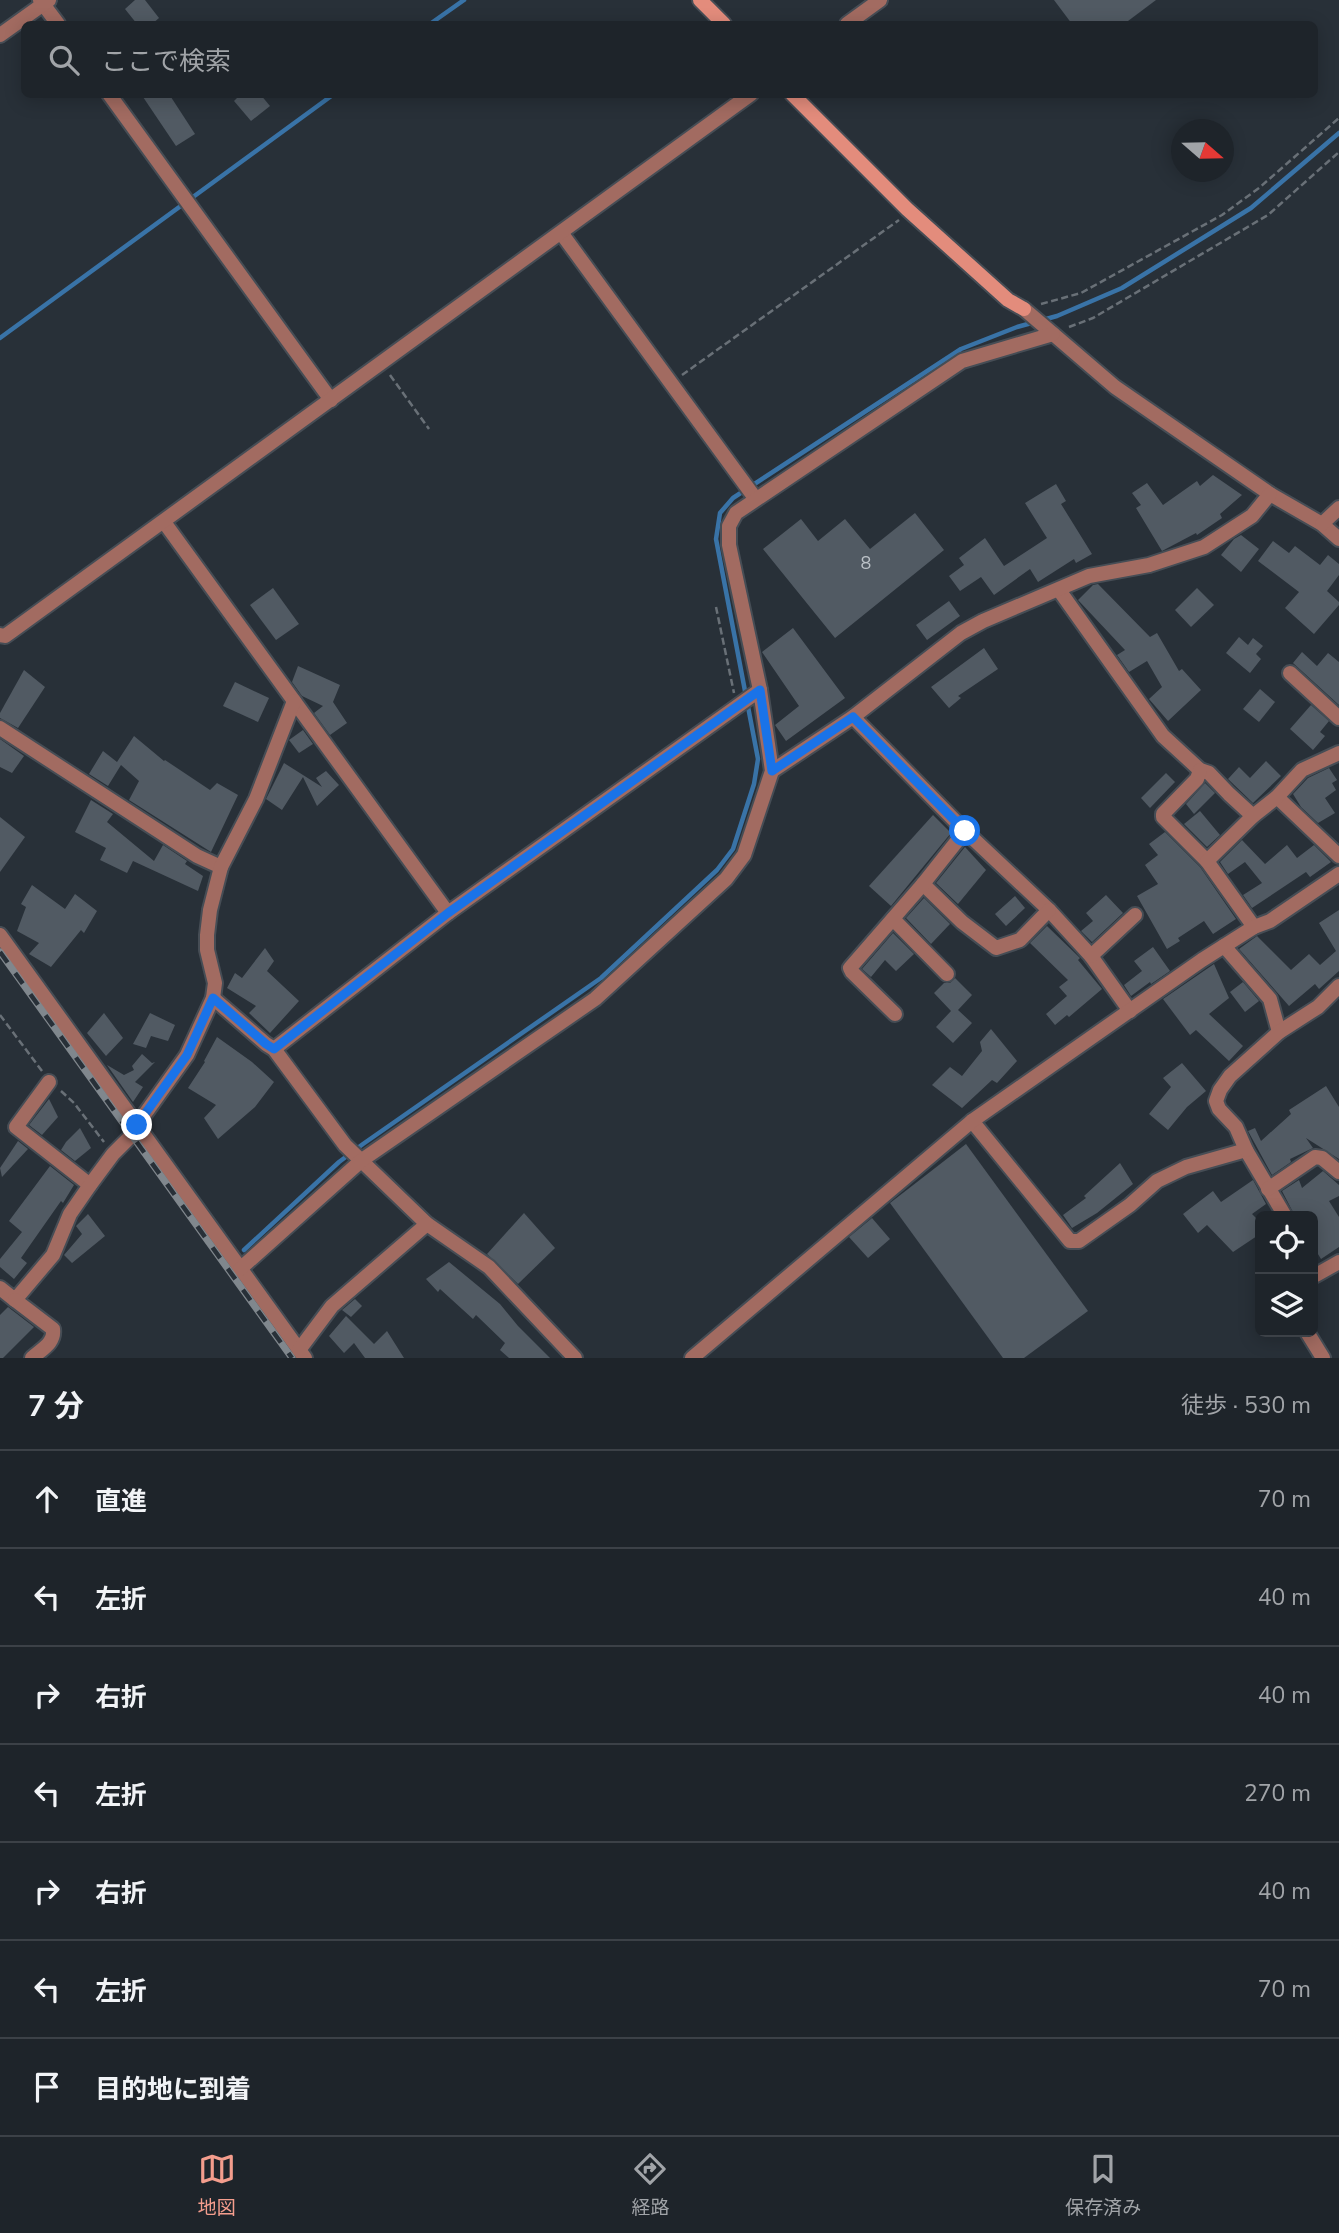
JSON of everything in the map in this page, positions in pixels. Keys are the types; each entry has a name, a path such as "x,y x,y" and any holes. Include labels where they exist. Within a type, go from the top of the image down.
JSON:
{"street":[{"path":"700,0 721,21"},
{"path":"851,21 880,0"},
{"path":"0,36 44,1 56,21"},
{"path":"112,98 331,400"},
{"path":"0,635 5,636 164,522 746,98"},
{"path":"796,98 910,212 1008,300 1028,312 1115,387 1270,494 1322,524 1339,539"},
{"path":"562,234 754,496"},
{"path":"240,1269 360,1158 595,999 726,879 744,855 772,771 729,545 729,526 736,513 754,496 962,361 1051,332"},
{"path":"772,771 853,717 961,633 1088,576 1149,565 1204,547 1252,516 1270,494"},
{"path":"1322,524 1339,508"},
{"path":"164,522 448,913"},
{"path":"1059,590 1163,736 1200,770 1209,773 1254,816"},
{"path":"1290,673 1339,718"},
{"path":"274,1049 448,913 757,692"},
{"path":"15,1300 52,1255 70,1214 90,1185 113,1154 132,1135 187,1055 213,998 215,984 206,935 209,910 221,867 256,799 295,701"},
{"path":"853,717 965,831 1049,910 1091,956 1130,1011"},
{"path":"0,728 197,856 221,867"},
{"path":"1207,861 1277,797 1302,770 1339,752"},
{"path":"1200,770 1197,779 1163,817 1207,861 1254,927"},
{"path":"1277,797 1339,856"},
{"path":"895,1014 850,968 965,831"},
{"path":"692,1358 972,1121 1224,946 1254,927 1270,921 1339,874"},
{"path":"923,884 962,922 996,948 1020,940 1049,910"},
{"path":"1091,956 1135,915"},
{"path":"893,919 947,974"},
{"path":"0,935 302,1354 340,1298 388,1260 427,1224"},
{"path":"1224,946 1269,999 1279,1032"},
{"path":"1282,1211 1246,1150 1236,1127 1219,1109 1216,1101 1230,1076 1279,1032 1318,1007 1339,986"},
{"path":"213,998 274,1049 345,1145 427,1224 489,1266 575,1358"},
{"path":"49,1082 16,1127 90,1185"},
{"path":"972,1121 1070,1241 1079,1241 1130,1205 1157,1181 1186,1167 1246,1150"},
{"path":"1268,1188 1315,1157 1322,1158 1339,1172"},
{"path":"1318,1270 1339,1262"},
{"path":"0,1288 53,1329 51,1343 32,1358"},
{"path":"1310,1337 1324,1358"}],"path":[{"path":"1028,312 1081,293 1222,215 1259,188 1339,118"},
{"path":"1051,332 1093,318 1227,241 1268,215 1339,152"},
{"path":"671,383 910,212"},
{"path":"382,364 429,429"},
{"path":"716,607 738,706"},
{"path":"0,1015 49,1082 74,1103 113,1154"}],"building":[{"path":"135,0 145,0 159,18 156,21 135,21 125,9"},
{"path":"1054,0 1156,0 1128,21 1070,21"},
{"path":"144,98 172,98 195,134 176,146"},
{"path":"237,98 263,98 270,106 251,121 234,101"},
{"path":"1213,475 1242,495 1220,514 1222,518 1197,535 1196,533 1162,551 1136,508 1141,505 1132,493 1147,483 1163,505 1197,481 1200,486"},
{"path":"1056,484 1066,501 1061,504 1092,554 1076,563 1074,559 1038,582 1030,569 994,595 981,577 960,591 949,576 964,565 959,558 985,538 1004,566 1047,538 1025,503"},
{"path":"915,513 944,550 835,638 763,549 801,519 818,541 845,519 870,549"},
{"path":"1241,535 1259,549 1241,572 1221,555 1234,539"},
{"path":"1273,541 1289,553 1295,546 1320,565 1328,555 1339,564 1339,575 1327,591 1339,605 1314,634 1285,608 1299,592 1258,561"},
{"path":"1098,584 1150,637 1157,633 1179,671 1182,669 1201,690 1168,721 1149,699 1162,687 1147,661 1129,672 1117,655 1125,650 1078,600 1093,585"},
{"path":"273,588 299,624 276,640 250,605"},
{"path":"1197,588 1214,605 1191,627 1175,610"},
{"path":"949,601 960,616 927,640 916,625"},
{"path":"793,628 845,698 786,741 775,725 799,706 762,652"},
{"path":"1239,637 1248,645 1253,638 1263,646 1256,654 1261,659 1250,673 1226,653"},
{"path":"984,648 998,669 958,696 961,698 949,708 931,687"},
{"path":"1302,652 1317,666 1328,653 1339,662 1339,705 1293,663"},
{"path":"298,666 340,685 333,702 347,723 330,735 314,713 323,706 302,696 292,682"},
{"path":"24,670 45,687 18,728 0,718 0,713"},
{"path":"235,682 269,698 258,722 223,706"},
{"path":"1260,689 1275,702 1259,722 1243,709"},
{"path":"1311,705 1329,721 1320,732 1325,736 1313,750 1290,729"},
{"path":"303,730 313,744 299,753 289,740"},
{"path":"134,736 164,761 210,790 217,783 238,795 211,852 129,800 139,781 121,765 108,786 89,774 103,751 117,762"},
{"path":"0,739 24,756 12,773 0,767"},
{"path":"1266,761 1281,776 1253,803 1228,779 1239,767 1250,778"},
{"path":"284,763 322,787 316,778 326,771 339,785 317,806 303,777 282,810 266,799"},
{"path":"1329,768 1337,780 1332,783 1336,790 1325,798 1335,813 1318,823 1301,807 1293,794 1308,778"},
{"path":"1166,773 1175,782 1150,808 1141,798"},
{"path":"1205,783 1215,793 1194,814 1186,804"},
{"path":"91,800 113,814 107,822 154,861 163,845 187,861 185,864 203,876 198,891 133,861 127,873 100,860 106,848 75,832"},
{"path":"1200,811 1220,835 1207,847 1184,824"},
{"path":"933,815 951,833 891,906 869,886"},
{"path":"0,817 25,837 0,872"},
{"path":"1165,832 1200,867 1236,919 1213,934 1204,921 1178,938 1180,941 1167,949 1137,896 1158,884 1145,865 1158,855 1149,844"},
{"path":"1242,840 1265,864 1287,845 1297,858 1314,845 1331,862 1310,877 1306,872 1252,908 1243,895 1262,883 1245,862 1228,874 1220,862"},
{"path":"965,847 986,870 958,904 936,883"},
{"path":"32,885 65,909 75,894 97,911 84,933 81,930 51,967 29,954 39,943 17,931 26,907 21,904"},
{"path":"1106,895 1123,913 1092,942 1081,931 1093,921 1086,913"},
{"path":"1015,896 1025,908 1006,926 995,914"},
{"path":"924,898 950,924 931,944 906,918"},
{"path":"1339,910 1339,971 1319,989 1315,984 1289,1006 1239,949 1257,936 1291,970 1309,954 1320,965 1336,951 1319,923"},
{"path":"1047,926 1080,958 1078,960 1102,989 1069,1017 1067,1015 1055,1025 1046,1014 1067,996 1059,987 1068,980 1030,943"},
{"path":"893,933 914,954 896,971 885,960 871,977 862,969"},
{"path":"1153,947 1170,971 1131,996 1124,985 1142,971 1134,961"},
{"path":"265,948 274,961 267,971 299,1001 270,1033 249,1013 256,1006 227,988 235,973 242,978"},
{"path":"1214,964 1229,998 1209,1014 1243,1046 1229,1061 1196,1030 1190,1035 1163,999"},
{"path":"955,978 972,995 958,1010 972,1023 953,1043 936,1027 951,1011 934,993 944,983 950,983"},
{"path":"1243,982 1259,1001 1245,1012 1230,992"},
{"path":"104,1013 123,1038 106,1056 87,1033"},
{"path":"150,1013 175,1025 168,1041 151,1036 146,1048 133,1044"},
{"path":"991,1029 1017,1061 997,1083 992,1080 962,1108 932,1085 950,1067 962,1076 982,1051 980,1042"},
{"path":"217,1037 274,1082 255,1107 218,1139 204,1118 216,1105 188,1088"},
{"path":"142,1054 152,1063 155,1062 135,1082 143,1087 133,1102 107,1065 124,1075 134,1070 132,1066"},
{"path":"1182,1063 1206,1091 1187,1107 1168,1130 1149,1114 1171,1087 1163,1078"},
{"path":"1326,1086 1339,1107 1339,1159 1306,1138 1313,1148 1290,1159 1291,1162 1272,1175 1248,1131 1255,1128 1261,1141 1291,1114 1289,1110"},
{"path":"49,1099 58,1117 42,1135 29,1125"},
{"path":"80,1128 91,1148 75,1161 61,1150"},
{"path":"18,1141 28,1149 2,1177 0,1168"},
{"path":"966,1144 1088,1311 1024,1358 1003,1358 890,1203"},
{"path":"1120,1163 1133,1184 1097,1213 1072,1228 1063,1215 1086,1198 1084,1196"},
{"path":"50,1166 74,1185 21,1258 27,1263 14,1279 0,1267 0,1259 22,1232 9,1221"},
{"path":"1323,1171 1339,1185 1339,1196 1329,1201 1339,1217 1339,1247 1321,1259 1318,1254 1318,1211 1292,1211 1282,1191 1299,1180 1302,1188"},
{"path":"1253,1180 1266,1204 1252,1214 1255,1217 1255,1237 1233,1252 1207,1225 1198,1233 1183,1214 1213,1191 1221,1202"},
{"path":"524,1213 555,1248 518,1284 487,1254"},
{"path":"88,1214 105,1236 72,1263 64,1255 82,1234 76,1226"},
{"path":"872,1218 890,1239 868,1258 849,1237"},
{"path":"449,1262 500,1304 550,1358 509,1358 500,1350 505,1343 476,1315 473,1319 440,1289 438,1292 426,1279"},
{"path":"355,1299 362,1306 351,1317 342,1310"},
{"path":"8,1307 34,1327 0,1358 0,1315"},
{"path":"346,1316 374,1344 387,1331 404,1358 365,1358 354,1343 344,1353 329,1336"}],"waterway":[{"path":"434,21 464,0"},
{"path":"0,338 329,98"},
{"path":"244,1250 339,1162 601,978 717,870 733,849 754,784 758,759 716,539 720,513 733,498 961,349 1017,327 1057,316 1122,288 1251,208 1339,133"}],"railway":[{"path":"0,952 292,1358"}],"route":[{"path":"137,1125 187,1055 213,998 274,1049 448,913 760,690 772,771 853,717 965,831"}]}
